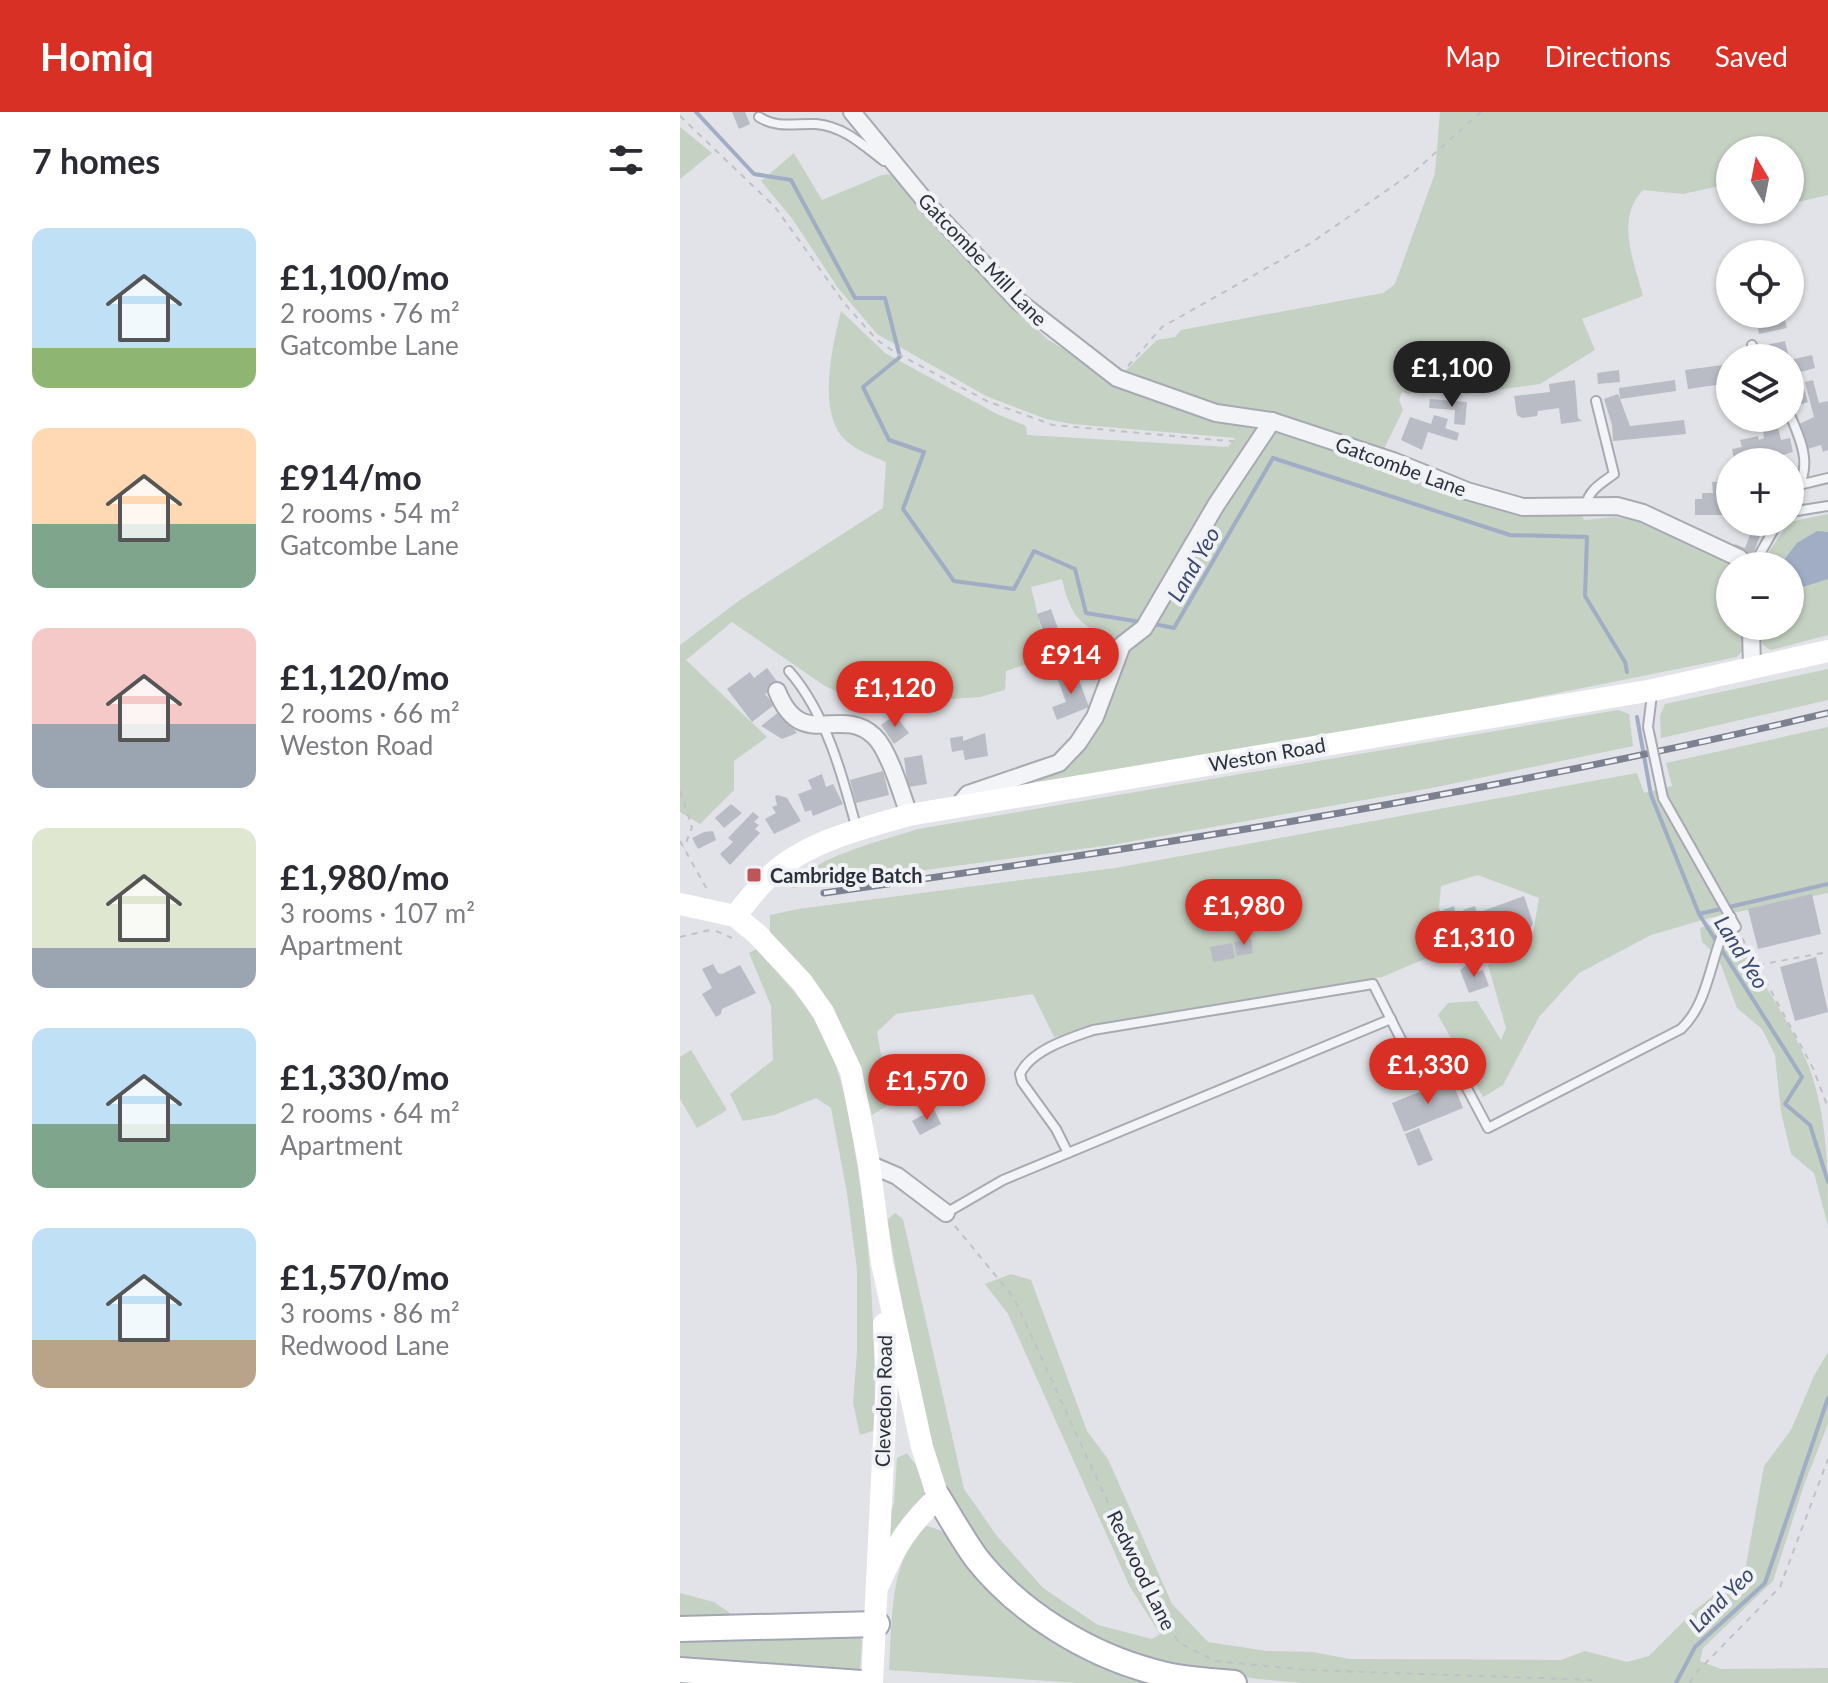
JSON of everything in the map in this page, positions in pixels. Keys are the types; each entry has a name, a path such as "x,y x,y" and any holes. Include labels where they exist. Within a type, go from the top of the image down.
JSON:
{"main road":[{"name":"Weston Road","path":"724,914 774,871 810,850 909,815 1653,690 1828,651"},
{"name":"Clevedon Road","path":"680,904 724,914 757,934 802,982 823,1012 851,1071 869,1164 882,1263 922,1447 938,1497 907,1528 879,1584"},
{"name":"Clevedon Road","path":"872,1683 887,1379 882,1263"},
{"name":"Clevedon Road","path":"877,1539 888,1499 893,1449 900,1443 922,1447"},
{"path":"938,1497 977,1558 998,1583 1051,1625 1119,1660 1157,1673 1234,1683"},
{"path":"680,1629 877,1624"},
{"path":"680,1670 861,1683"}],"street":[{"name":"Gatcombe Mill Lane","path":"852,112 901,172 1018,301 1069,344 1117,378 1216,413 1272,421"},
{"path":"958,806 968,794 1059,763 1078,743 1095,717 1122,645 1147,623 1216,505 1272,421"},
{"name":"Gatcombe Lane","path":"1272,421 1393,461 1467,491 1523,507 1617,506 1643,513 1726,552"},
{"path":"1751,640 1752,669"},
{"path":"777,691 793,718 808,726 840,724 858,727 875,736 909,815"},
{"path":"869,1164 897,1176 946,1213"}],"lane":[{"path":"759,117 779,126 817,124 842,131 901,172"},
{"path":"1586,506 1587,498 1595,488 1614,474 1596,401"},
{"path":"1804,484 1828,478"},
{"path":"1804,510 1828,506"},
{"path":"789,671 801,685 822,727 857,831"},
{"path":"1653,690 1648,727 1663,798 1736,927"},
{"path":"1068,1153 1056,1129 1022,1082 1020,1074 1031,1059 1093,1030 1373,984 1421,1079 1454,1064 1488,1128 1681,1029 1694,1013 1717,953 1721,933 1731,917"},
{"path":"946,1213 956,1210 1003,1180 1391,1019"}],"path":[{"path":"1117,378 1162,327 1311,243 1416,170 1481,112"},
{"path":"680,116 775,207 845,304 883,344 904,358 989,402 1053,425 1225,438 1256,446"},
{"path":"680,791 692,827 683,849"},
{"path":"680,841 724,914"},
{"path":"1736,927 1813,1068 1828,1108"},
{"path":"680,937 704,929 746,944 757,934"},
{"path":"1757,965 1828,952"},
{"name":"Redwood Lane","path":"946,1213 965,1241 1014,1298 1153,1601 1179,1643 1216,1661 1307,1670 1593,1680"},
{"path":"1690,1683 1693,1676 1780,1587 1828,1459"}],"green space":[{"path":"1440,112 1828,112 1828,195 1804,201 1804,136 1716,136 1716,187 1683,194 1643,190 1635,201 1628,227 1629,241 1643,296 1582,319 1595,350 1540,384 1466,394 1432,382 1410,394 1402,392 1399,400 1403,410 1382,453 1496,496 1580,512 1584,520 1614,517 1646,522 1716,556 1716,640 1742,640 1742,651 1737,657 1403,724 1036,782 1063,766 1086,741 1114,645 1087,626 1073,611 1062,579 1031,587 1048,657 1006,671 1005,690 980,697 866,705 825,686 732,622 686,660 767,737 734,761 734,790 700,824 680,812 680,645 740,600 883,508 886,462 845,440 836,427 829,401 830,369 841,311 885,353 997,414 1026,426 1027,435 1228,447 1235,438 1046,419 986,396 877,334 838,288 791,217 761,181 794,153 822,200 882,175 895,174 992,285 1047,339 1115,381 1157,340 1175,337 1181,330 1383,293 1395,284 1435,173"},
{"path":"680,127 712,153 680,179"},
{"path":"1828,514 1828,635 1771,650 1761,640 1804,640 1804,552 1769,552 1779,536 1804,536 1804,519"},
{"path":"1828,669 1828,700 1661,738 1660,716 1665,704"},
{"path":"1618,710 1629,714 1633,746 1432,788 1111,845 792,888 801,877 830,859 918,829"},
{"path":"1828,727 1828,893 1709,918 1651,935 1579,973 1539,1017 1503,1085 1483,1097 1438,1015 1448,1003 1477,1001 1501,1040 1506,1028 1488,965 1533,933 1539,898 1478,875 1441,886 1439,907 1451,948 1382,977 1054,1037 1033,994 896,1014 877,1032 890,1104 872,1115 856,1058 770,933 770,915 798,909 1115,868 1637,773 1644,793 1672,786 1666,763"},
{"path":"1719,921 1732,932 1773,998 1809,1067 1823,1126 1828,1226 1814,1173 1791,1154 1781,1112 1775,1055 1762,1029 1737,1008 1718,957 1702,942 1700,928"},
{"path":"756,949 817,1023 836,1066 847,1107 866,1230 873,1329 875,1430 860,1435 853,1403 857,1352 857,1270 831,1108 816,1098 774,1115 743,1121 730,1094 773,1060 771,1006 749,953"},
{"path":"691,1050 727,1110 697,1128 680,1099 680,1057"},
{"path":"895,1213 903,1219 964,1489 997,1536 1043,1588 1098,1625 1152,1639 1160,1634 1130,1587 1008,1314 985,1284 1011,1274 1031,1280 1087,1431 1108,1459 1172,1604 1208,1642 1267,1651 1313,1652 1350,1659 1561,1660 1585,1651 1627,1662 1649,1656 1695,1610 1745,1571 1764,1466 1791,1430 1828,1352 1828,1424 1804,1485 1773,1581 1703,1648 1700,1661 1721,1669 1828,1668 1828,1683 1303,1683 1144,1661 1068,1625 1001,1570 963,1519 938,1471 923,1418 887,1220"},
{"path":"907,1453 921,1472 925,1498 882,1547 883,1533 894,1503 897,1458"},
{"path":"926,1526 956,1541 1024,1618 1049,1639 1090,1661 1148,1683 1078,1683 889,1670 892,1612 899,1574 914,1540"},
{"path":"680,1593 714,1602 737,1618 680,1617"},
{"path":"858,1635 862,1641 860,1671 680,1661 680,1636"}],"water":[{"path":"1817,531 1828,532 1828,579 1804,587 1804,552 1790,552 1797,543"}],"building":[{"path":"732,112 745,112 750,124 739,129"},
{"path":"1758,328 1787,328 1759,334"},
{"path":"1812,355 1815,368 1804,371 1804,357"},
{"path":"1716,366 1716,385 1688,389 1685,370"},
{"path":"1619,370 1620,382 1598,384 1597,373"},
{"path":"1575,380 1578,418 1582,421 1561,424 1559,408 1538,411 1537,416 1522,418 1517,415 1514,396 1550,392 1549,384"},
{"path":"1675,380 1676,391 1620,399 1619,388"},
{"path":"1813,380 1819,403 1828,401 1828,450 1823,452 1821,445 1808,449 1800,432 1804,432 1804,422 1814,417 1805,382"},
{"path":"1618,394 1630,426 1684,420 1686,434 1613,441 1604,399"},
{"path":"1430,399 1467,402 1465,425 1454,424 1455,410 1429,408"},
{"path":"1434,415 1448,419 1445,428 1459,433 1457,441 1428,432 1422,450 1401,440 1410,417 1431,424"},
{"path":"1763,432 1779,432 1781,440 1790,438 1792,448 1737,448 1742,447 1740,440 1758,436 1759,440 1764,438"},
{"path":"1712,482 1716,482 1716,515 1695,515 1695,499 1702,499 1702,493 1713,493"},
{"path":"1750,536 1760,536 1754,552 1733,550 1735,544 1745,548"},
{"path":"1051,609 1058,629 1044,634 1037,614"},
{"path":"1062,640 1066,651 1053,655 1049,644"},
{"path":"767,668 779,684 765,694 774,705 752,722 727,689 750,672 754,678"},
{"path":"1075,670 1089,707 1057,720 1052,707 1066,702 1057,677"},
{"path":"780,711 797,733 782,739 761,726"},
{"path":"895,715 909,733 894,744 881,725"},
{"path":"985,733 988,756 965,760 963,750 952,752 950,738 963,736 963,741"},
{"path":"922,755 927,784 908,787 904,758"},
{"path":"883,771 889,795 856,803 850,780"},
{"path":"822,774 826,787 833,784 843,804 813,816 811,810 805,812 798,794 812,789 808,780"},
{"path":"775,796 787,798 801,821 774,834 765,819 776,813 772,807 777,805"},
{"path":"731,804 742,813 724,828 715,818"},
{"path":"753,812 759,817 754,822 759,825 755,829 760,833 730,865 720,854 733,842 728,838"},
{"path":"713,831 716,840 698,849 692,838"},
{"path":"1812,894 1821,934 1758,949 1748,909"},
{"path":"1524,896 1533,923 1526,938 1493,949 1491,943 1500,940 1496,927 1454,941 1443,910 1454,906 1457,919 1466,917 1463,910 1475,906 1477,913"},
{"path":"1251,939 1253,953 1237,956 1234,942"},
{"path":"1232,943 1235,958 1213,962 1210,947"},
{"path":"1816,957 1828,1012 1795,1021 1780,967"},
{"path":"713,964 722,974 740,965 756,993 722,1009 716,1017 702,994 712,988 702,969"},
{"path":"1468,964 1474,973 1483,970 1489,986 1469,993 1460,970"},
{"path":"1451,1079 1463,1108 1404,1132 1392,1103"},
{"path":"977,1083 979,1088 975,1090 976,1094 969,1098 971,1103 962,1107 955,1092"},
{"path":"934,1109 941,1124 920,1135 912,1121"},
{"path":"1419,1128 1433,1160 1418,1166 1405,1134"}],"waterway":[{"name":"Land Yeo","path":"696,112 754,174 791,180 855,298 885,298 900,357 863,387 889,440 924,452 903,509 954,581 1014,589 1034,551 1075,569 1086,613 1141,622"},
{"name":"Land Yeo","path":"1154,624 1174,628 1273,458 1510,535 1587,537 1585,596 1625,662 1627,672"},
{"name":"Land Yeo","path":"1637,717 1651,795 1699,914 1802,1077 1785,1104 1810,1125 1828,1182"},
{"path":"1699,914 1828,884"},
{"name":"Land Yeo","path":"1676,1683 1695,1647 1765,1583 1828,1398"}],"railway":[{"path":"824,893 1328,815 1579,768 1828,713"}],"place":[{"name":"Cambridge Batch","path":"754,875"}]}
